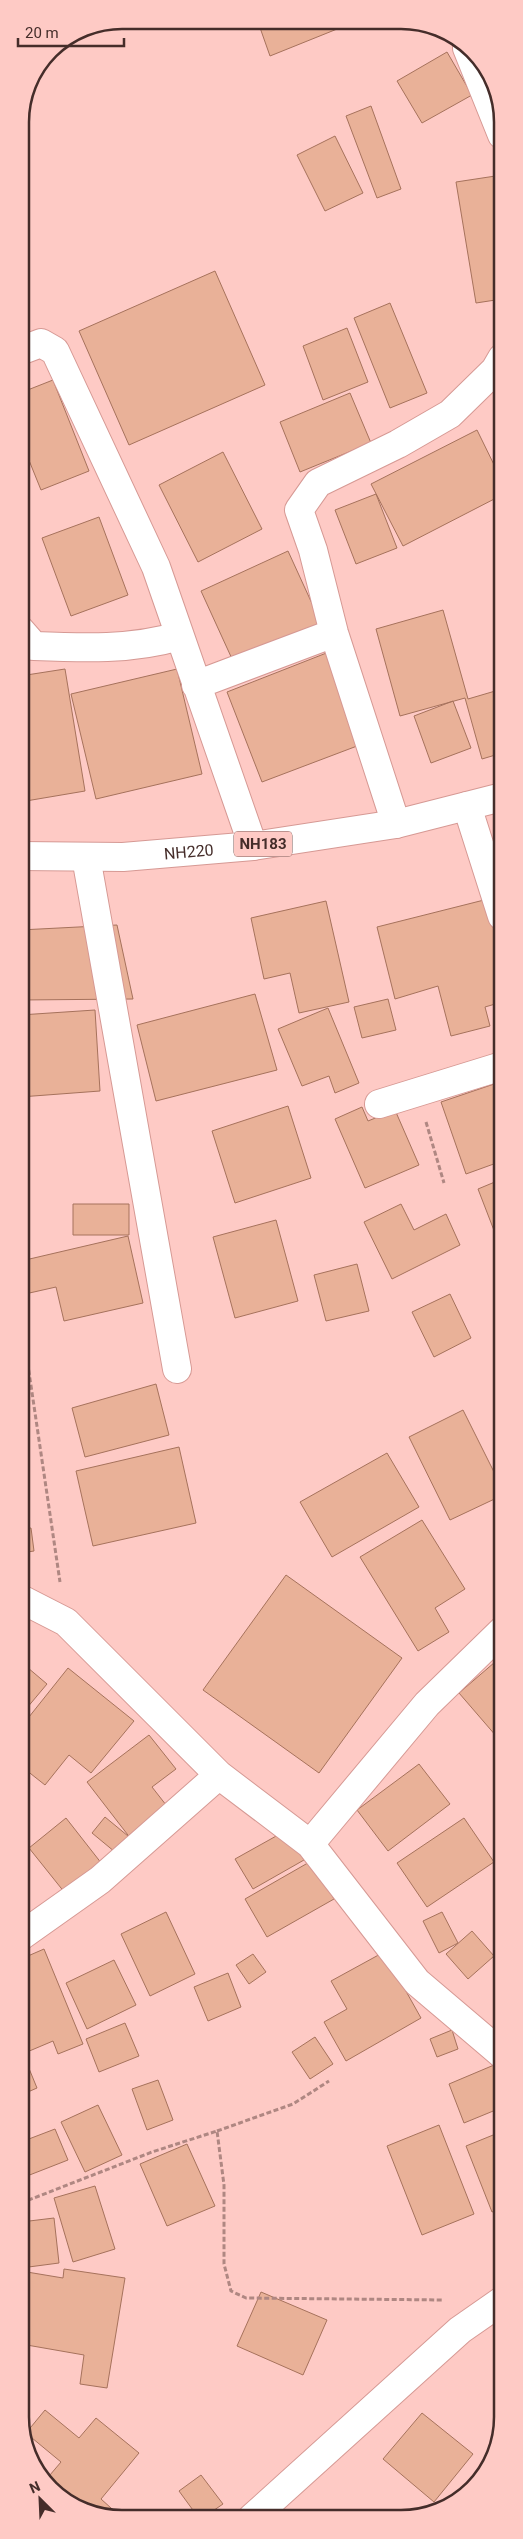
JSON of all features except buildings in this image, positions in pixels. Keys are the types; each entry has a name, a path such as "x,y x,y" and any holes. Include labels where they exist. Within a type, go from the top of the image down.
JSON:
{"main road":[{"path":"473,63 493,113"},
{"path":"29,348 41,343 55,351 156,567 253,846"},
{"path":"396,824 334,633 313,550 299,510 318,484 398,444 450,414 494,371"},
{"path":"196,685 334,633"},
{"path":"29,640 34,646 78,648 143,645 179,636"},
{"name":"NH220","path":"29,856 123,857 253,846 396,824 494,799"},
{"path":"467,806 494,891"},
{"path":"86,857 177,1368"},
{"path":"379,1104 494,1068"},
{"path":"29,1602 66,1622 219,1775 310,1844 417,1982 494,2046"},
{"path":"310,1844 427,1704 494,1641"},
{"path":"29,1930 100,1880 219,1775"},
{"path":"261,2510 460,2330 494,2306"}],"path":[{"path":"418,1092 444,1183"},
{"path":"29,1377 66,1622"},
{"path":"29,2200 152,2152 293,2104 329,2081"},
{"path":"217,2131 224,2185 224,2264 231,2291 246,2298 404,2302 453,2300"}]}
